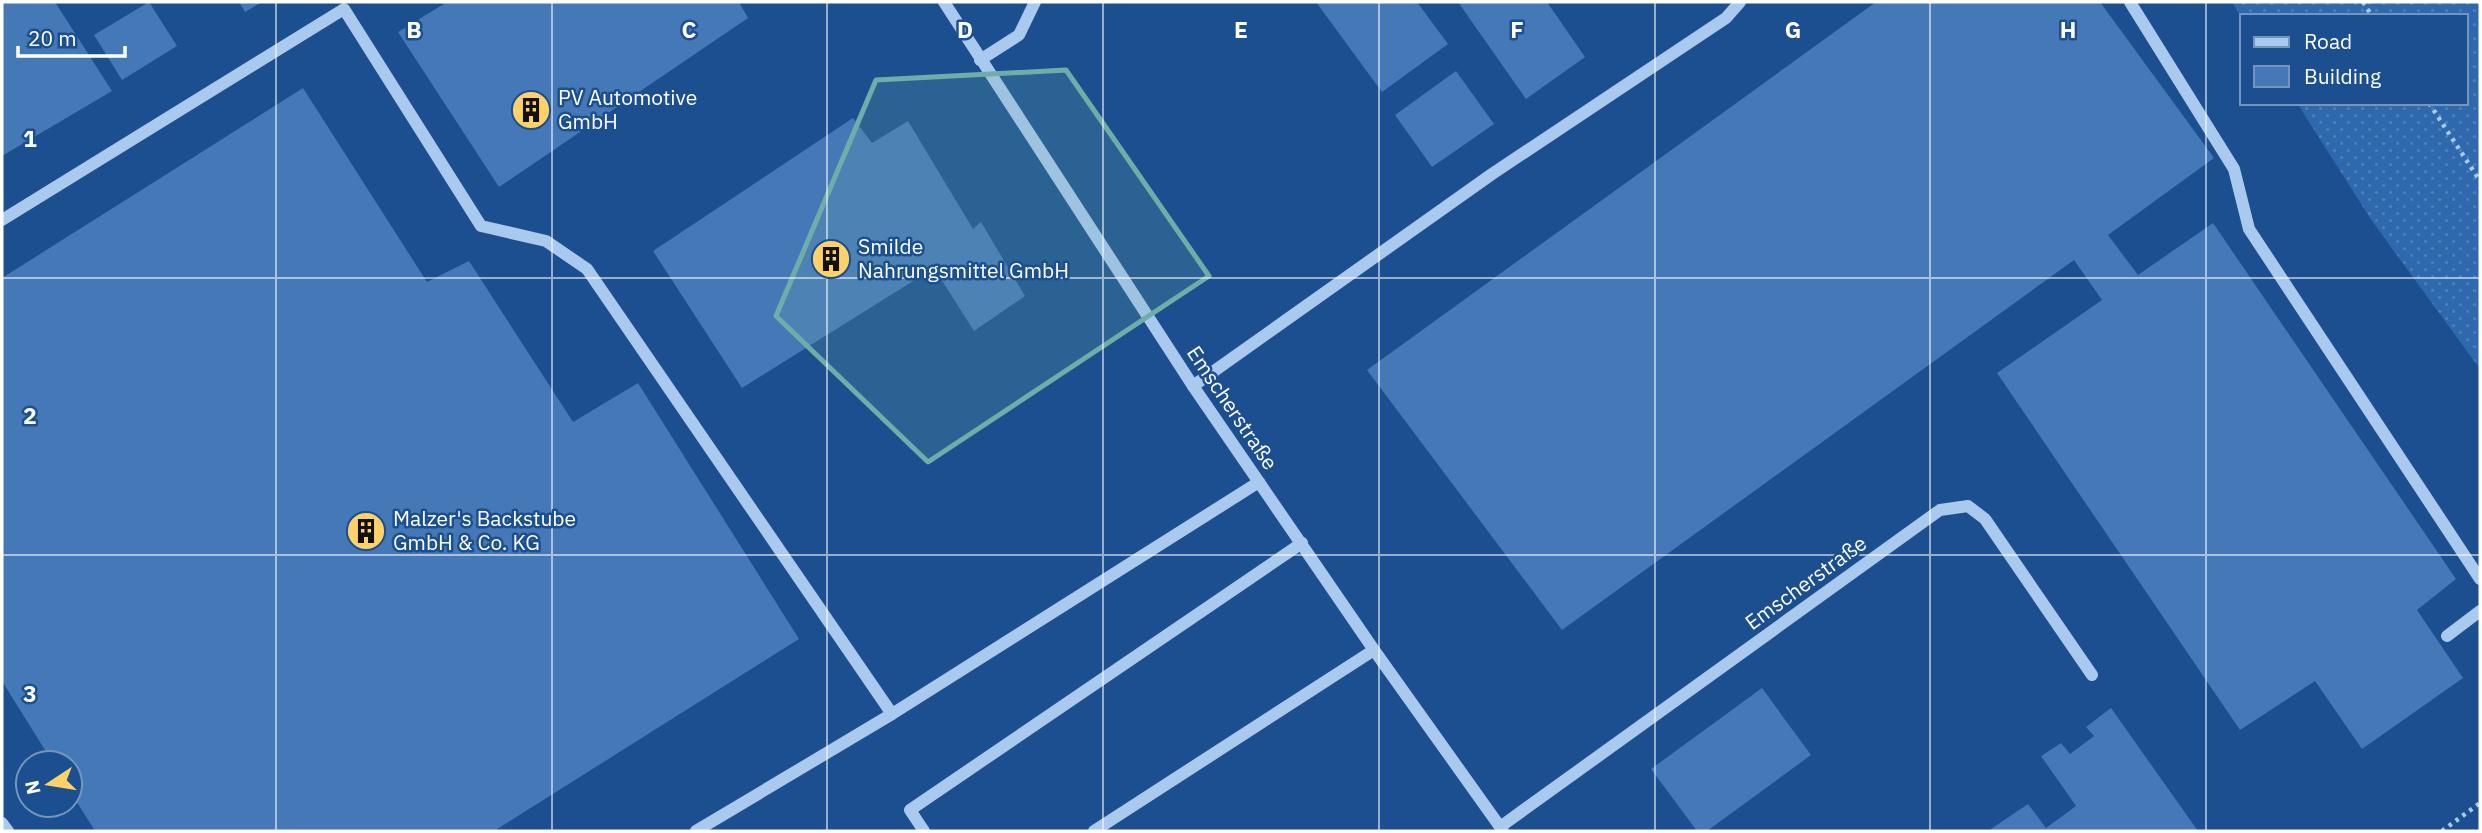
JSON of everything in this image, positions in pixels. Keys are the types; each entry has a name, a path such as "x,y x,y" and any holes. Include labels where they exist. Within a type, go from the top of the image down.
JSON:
{"street":[{"name":"Emscherstraße","path":"944,2 1193,386 1374,650 1502,829 1940,510 1968,506 1985,519 2091,675"},
{"path":"980,60 1019,35 1035,2"},
{"path":"1193,386 1492,174 1726,18 1740,2"},
{"path":"2130,2 2234,169 2249,229 2480,579"},
{"path":"2,220 344,9 481,226 546,241 587,269 892,714"},
{"path":"696,831 892,714 1259,482"},
{"path":"924,831 910,810 1302,543"},
{"path":"2447,636 2480,611"},
{"path":"1094,831 1374,650"},
{"path":"2,823 8,831"}],"path":[{"path":"2430,105 2480,181"},
{"path":"2442,831 2480,803"}],"highlighted area":[{"path":"1066,70 1209,276 928,462 776,316 876,80"}],"shaded area":[{"path":"2232,2 2480,2 2480,369 2372,221 2298,105 2468,105 2468,14 2240,15"}],"building":[{"path":"2,2 55,2 112,91 2,156"},
{"path":"149,2 177,46 122,80 94,35"},
{"path":"239,2 262,2 245,12"},
{"name":"PV Automotive GmbH","path":"447,2 739,2 748,18 499,187 398,32"},
{"path":"1316,2 1417,2 1448,44 1382,92"},
{"path":"1458,2 1547,2 1585,57 1526,99"},
{"path":"1876,2 2100,2 2214,158 2108,235 2138,275 2213,223 2456,579 2417,610 2463,678 2362,749 2315,681 2240,730 1997,373 2102,300 2074,260 1562,630 1367,370"},
{"path":"1456,71 1494,124 1432,167 1395,115"},
{"name":"Malzer's Backstube GmbH & Co. KG","path":"303,88 427,282 469,261 573,422 638,383 799,639 494,831 95,831 84,813 84,749 44,749 2,681 2,278"},
{"name":"Smilde Nahrungsmittel GmbH","path":"853,118 872,143 908,121 973,229 981,222 1025,296 974,331 934,268 742,388 653,251"},
{"path":"1762,688 1811,755 1707,831 1697,831 1651,769"},
{"path":"2111,708 2198,831 1988,831 2028,804 2046,828 2076,806 2041,756 2061,743 2070,754 2094,736 2086,727"}],"place":[{"name":"PV Automotive GmbH","path":"531,110"},
{"name":"Smilde Nahrungsmittel GmbH","path":"831,259"},
{"name":"Malzer's Backstube GmbH & Co. KG","path":"366,531"}]}
